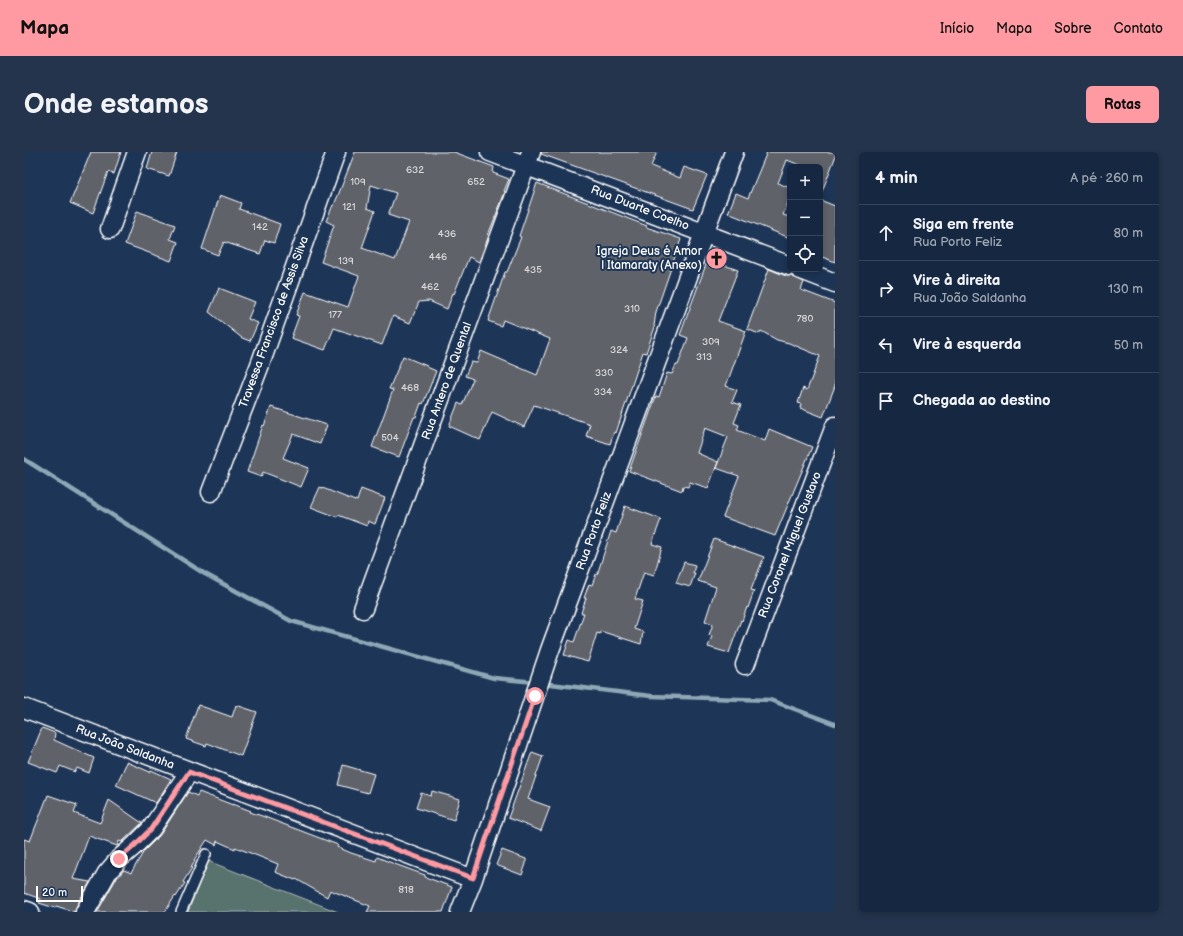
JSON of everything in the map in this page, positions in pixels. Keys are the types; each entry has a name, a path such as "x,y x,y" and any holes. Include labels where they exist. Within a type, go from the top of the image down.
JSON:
{"street":[{"path":"110,229 137,152"},
{"name":"Travessa Francisco de Assis Silva","path":"211,492 261,362 336,152"},
{"name":"Rua Duarte Coelho","path":"490,152 529,159 704,233 787,265"},
{"name":"Rua Porto Feliz","path":"460,912 473,878 550,650 734,152"},
{"name":"Rua Antero de Quental","path":"363,609 529,159"},
{"path":"807,272 835,283"},
{"name":"Rua Coronel Miguel Gustavo","path":"745,665 835,426"},
{"name":"Rua João Saldanha","path":"24,708 189,772 473,878"},
{"path":"85,912 107,873 119,859 151,829 189,772"},
{"path":"24,910 30,912"}],"lane":[{"path":"181,912 206,854"}],"green space":[{"path":"208,861 338,912 188,912"}],"building":[{"path":"91,152 121,152 114,174 108,172 93,213 70,203"},
{"path":"152,152 177,152 169,176 147,169"},
{"path":"355,152 454,152 494,167 493,173 509,179 479,262 469,257 447,309 429,301 419,302 410,323 393,316 382,345 334,328 325,350 291,338 299,316 296,315 305,292 348,307 359,276 321,262 334,225 326,221","holes":["371,185 396,193 388,215 409,222 395,260 362,248 375,211 367,208"]},
{"path":"541,152 657,152 651,166 680,178 684,167 707,175 693,209 541,154"},
{"path":"767,152 835,152 835,158 823,189 823,164 797,164 787,160 778,183 787,187 787,205 783,215 787,216 787,237 728,213 736,193 748,198"},
{"path":"537,183 647,226 646,227 681,239 656,312 655,327 646,353 643,352 616,433 614,432 610,444 586,436 590,424 534,405 524,427 492,412 480,440 449,426 458,403 462,405 473,379 465,376 471,362 477,363 481,351 537,375 550,339 503,320 501,326 488,321 505,272 507,272 521,237 519,236"},
{"path":"220,195 241,203 239,209 280,224 274,243 265,240 260,254 224,242 218,255 202,249"},
{"path":"823,201 835,206 835,262 823,257"},
{"path":"137,211 175,225 170,239 178,242 171,261 125,244"},
{"path":"711,251 727,257 724,265 738,270 718,321 746,331 726,386 737,390 732,402 741,405 734,423 739,425 737,430 765,441 769,429 812,447 775,536 723,517 739,476 716,468 728,437 705,428 697,453 718,462 708,488 690,482 688,487 683,486 682,491 629,471 656,396 659,397 667,373 672,374 676,365 678,365 688,338 680,335"},
{"path":"769,269 786,276 792,276 804,282 801,290 835,303 835,386 823,417 800,408 801,404 798,403 803,388 807,390 820,356 789,343 777,340 761,331 759,334 747,329"},
{"path":"219,288 255,302 248,319 258,323 250,341 242,338 209,312"},
{"path":"403,356 436,371 423,404 421,403 416,417 414,417 399,457 372,447 393,390 389,389"},
{"path":"271,407 327,425 320,444 293,434 283,458 309,468 301,487 263,472 261,477 247,472 263,425 264,426"},
{"path":"320,487 355,501 357,501 361,489 385,498 375,524 368,521 367,526 311,507"},
{"path":"625,506 661,519 652,544 662,547 654,575 644,572 635,599 643,601 634,629 643,632 641,644 600,631 600,634 597,633 588,662 564,655 569,640 574,642 584,613 581,613 589,584 592,585 596,574 597,575 611,531 616,533"},
{"path":"714,539 764,557 751,590 754,591 748,608 747,607 742,621 741,620 729,653 708,647 712,636 709,635 713,624 705,621 716,587 698,581"},
{"path":"684,562 695,565 693,573 695,573 690,587 676,583"},
{"path":"198,705 232,717 236,705 257,712 241,756 207,743 206,746 186,739"},
{"path":"42,728 55,733 54,740 94,758 89,773 77,768 75,772 60,766 57,773 28,762"},
{"path":"532,752 543,756 528,799 550,807 541,831 508,818"},
{"path":"127,762 171,779 156,803 116,785"},
{"path":"343,765 374,774 368,793 338,785"},
{"path":"432,791 460,799 454,820 416,808 421,793 431,796"},
{"path":"188,792 197,796 199,792 233,804 251,811 250,812 338,845 337,847 351,853 376,861 377,857 452,887 443,912 367,912 370,906 330,890 327,897 296,879 295,880 275,872 278,864 235,847 235,849 217,841 216,845 207,840 194,860 195,861 192,868 183,882 185,883 165,912 97,912 116,879 124,870 131,873 144,851 160,835"},
{"path":"48,795 77,805 74,813 100,823 109,800 142,823 122,842 119,841 117,846 89,836 73,879 90,882 76,907 75,912 56,906 55,908 39,903 41,899 24,893 24,839 30,841"},
{"path":"502,850 526,859 526,864 522,875 496,865"}],"waterway":[{"path":"24,459 205,574 291,621 494,678 535,682"},
{"path":"542,683 651,696 770,700 835,724"}],"place":[{"name":"Igreja Deus é Amor | Itamaraty (Anexo)","path":"717,258"}],"route":[{"path":"119,859 151,829 189,772 473,878 535,696"}]}
